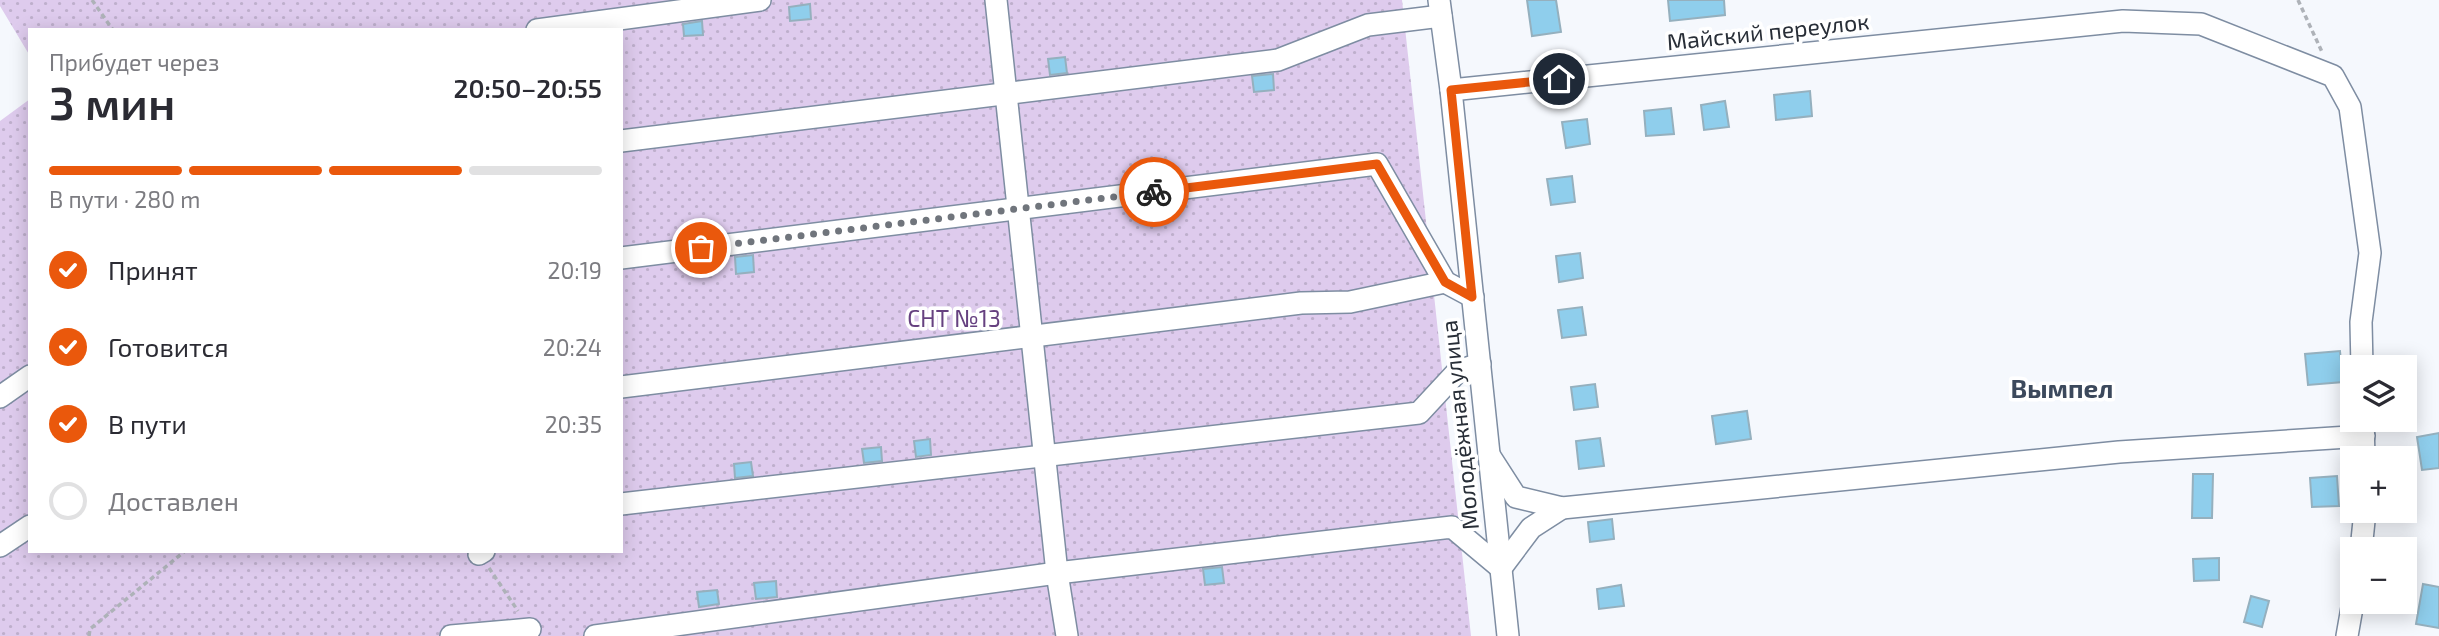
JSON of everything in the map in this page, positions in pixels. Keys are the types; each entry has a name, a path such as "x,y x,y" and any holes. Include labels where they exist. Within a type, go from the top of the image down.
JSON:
{"street":[{"path":"552,28 760,0"},
{"path":"996,0 1067,636"},
{"path":"623,141 1278,60 1368,26 1440,8"},
{"name":"Молодёжная улица","path":"1440,8 1451,90 1508,636"},
{"name":"Майский переулок","path":"1451,90 2123,21 2201,23 2333,76"},
{"path":"2333,76 2350,107 2370,253 2361,322 2362,355"},
{"path":"623,258 1377,164 1445,282 1472,297"},
{"path":"623,387 1301,303 1350,302 1445,282"},
{"path":"623,504 1419,413 1458,371 1480,364"},
{"path":"0,397 28,377"},
{"path":"1489,455 1516,497 1562,508 2340,430"},
{"path":"595,636 1058,573 1452,527 1501,568 1531,528 1562,508"},
{"path":"0,546 28,527"},
{"path":"2347,636 2351,614"},
{"path":"451,636 530,629"}],"path":[{"path":"92,0 112,28"},
{"path":"2298,0 2333,76"},
{"path":"89,636 90,629 183,553"},
{"path":"482,553 530,629"}],"green space":[{"name":"СНТ №13","path":"0,0 1402,0 1471,636 0,636 0,121 28,100 28,553 623,553 623,28 28,28 28,53 0,6"}],"building":[{"path":"1527,0 1556,0 1561,32 1532,36"},
{"path":"1668,0 1724,0 1725,15 1670,21"},
{"path":"810,4 811,19 790,21 789,7"},
{"path":"702,21 703,35 684,36 683,24"},
{"path":"1065,57 1067,73 1050,75 1048,59"},
{"path":"1273,74 1274,90 1254,92 1252,76"},
{"path":"1810,91 1812,116 1776,120 1774,95"},
{"path":"1725,101 1729,127 1704,130 1701,105"},
{"path":"1671,108 1674,134 1646,136 1644,111"},
{"path":"1587,119 1590,144 1566,148 1562,122"},
{"path":"1572,176 1575,202 1551,205 1547,179"},
{"path":"1580,253 1583,278 1559,282 1556,256"},
{"path":"753,255 754,272 736,274 735,257"},
{"path":"1582,307 1586,335 1562,338 1558,310"},
{"path":"2340,351 2340,382 2308,385 2305,354"},
{"path":"1595,384 1598,407 1574,410 1571,387"},
{"path":"1747,411 1751,439 1716,444 1712,416"},
{"path":"2439,433 2439,468 2422,470 2417,437"},
{"path":"1600,438 1604,466 1579,469 1576,441"},
{"path":"930,439 931,455 916,457 914,441"},
{"path":"881,447 882,461 864,463 862,449"},
{"path":"751,462 753,476 735,478 734,464"},
{"path":"2193,474 2213,474 2212,518 2192,518"},
{"path":"2337,476 2339,506 2312,507 2310,478"},
{"path":"1612,519 1614,539 1590,542 1588,522"},
{"path":"2219,558 2219,580 2194,581 2193,559"},
{"path":"1222,567 1224,583 1205,585 1203,569"},
{"path":"776,581 777,597 756,599 754,583"},
{"path":"2423,584 2439,587 2439,628 2416,624"},
{"path":"1621,585 1624,606 1599,609 1597,589"},
{"path":"717,590 719,604 699,607 697,592"},
{"path":"2251,596 2269,601 2262,627 2244,622"}],"way so far":[{"path":"701,248 1154,192"}],"district":[{"name":"Вымпел","path":"2062,389"}],"route":[{"path":"1154,192 1377,164 1445,282 1472,297 1451,90 1559,79"}]}
